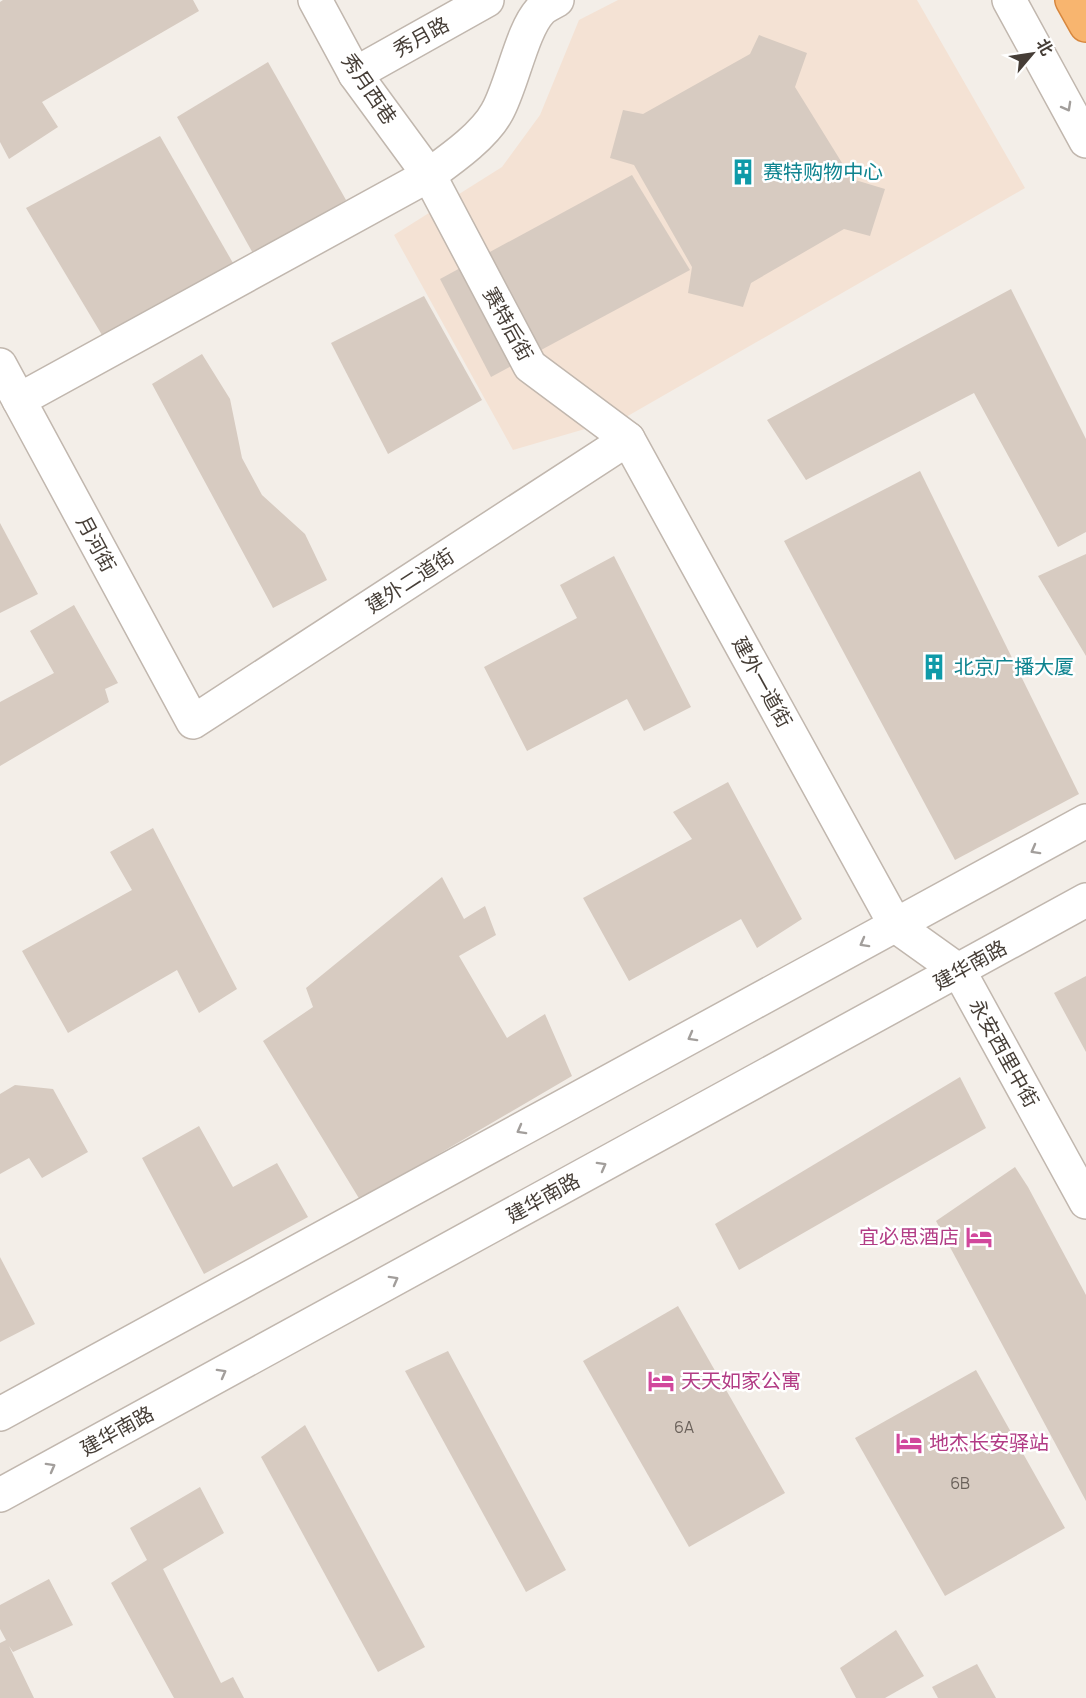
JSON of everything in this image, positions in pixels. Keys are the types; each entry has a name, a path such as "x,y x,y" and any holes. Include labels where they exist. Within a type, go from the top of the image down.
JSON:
{"highway":[{"path":"1072,0 1086,25"}],"street":[{"name":"秀月西巷","path":"315,0 355,74 429,175"},
{"name":"秀月路","path":"355,74 488,0"},
{"path":"19,400 429,175 460,153 496,115 510,85 529,30 540,11 557,0"},
{"path":"1010,0 1086,141"},
{"name":"赛特后街","path":"429,175 530,366 628,439"},
{"name":"月河街","path":"0,365 193,722"},
{"name":"建外二道街","path":"193,722 628,439"},
{"name":"建外一道街","path":"628,439 896,926"},
{"path":"0,1414 1086,821"},
{"name":"建华南路","path":"0,1495 1086,900"},
{"name":"永安西里中街","path":"896,926 959,971 1086,1202"}],"shaded area":[{"path":"618,0 917,0 1025,188 626,417 513,450 394,235 502,167 540,115 579,20"}],"building":[{"path":"3,0 193,0 199,11 42,102 58,127 9,159 0,142 0,2"},
{"name":"赛特购物中心","path":"759,35 807,53 795,87 852,179 885,189 870,236 844,229 751,283 743,307 688,293 692,267 634,165 610,158 623,110 643,114 750,54"},
{"path":"268,62 346,200 255,257 177,117"},
{"path":"160,136 233,263 105,340 26,208"},
{"path":"632,175 690,270 491,377 440,279"},
{"path":"1011,289 1086,439 1086,532 1058,547 974,393 806,480 767,420"},
{"path":"424,296 482,400 388,454 331,343"},
{"path":"202,354 230,399 242,458 262,495 305,534 327,580 273,608 152,384"},
{"name":"北京广播大厦","path":"920,471 1079,794 955,860 784,541"},
{"path":"0,523 38,594 0,613"},
{"path":"1086,554 1086,656 1038,576"},
{"path":"614,556 691,707 644,731 627,699 527,751 484,667 577,618 560,585"},
{"path":"74,605 118,683 105,689 109,702 0,766 0,702 54,673 30,631"},
{"path":"728,782 802,919 757,948 741,919 629,981 583,898 692,839 673,812"},
{"path":"153,828 237,989 199,1013 177,970 68,1033 22,951 132,890 110,852"},
{"path":"442,877 464,919 485,906 496,935 459,956 507,1038 545,1014 572,1076 360,1200 263,1041 313,1007 306,988"},
{"path":"1086,976 1086,1052 1054,993"},
{"path":"960,1077 986,1128 739,1270 715,1224"},
{"path":"15,1085 53,1089 88,1152 42,1178 29,1158 0,1174 0,1094"},
{"path":"199,1126 233,1187 277,1163 308,1217 204,1274 142,1158"},
{"name":"宜必思酒店","path":"1015,1167 1086,1295 1086,1501 936,1221"},
{"path":"0,1257 35,1324 0,1342"},
{"path":"678,1306 785,1493 689,1547 583,1361"},
{"path":"448,1351 566,1570 526,1592 405,1371"},
{"path":"976,1370 1065,1528 945,1596 855,1438"},
{"path":"305,1425 425,1647 378,1672 261,1457"},
{"path":"200,1487 224,1533 163,1569 221,1683 233,1677 244,1698 174,1698 111,1583 147,1560 130,1528"},
{"path":"49,1579 73,1625 13,1652 9,1646 34,1698 0,1698 0,1643 6,1640 0,1629 0,1605"},
{"path":"896,1630 924,1676 885,1698 856,1698 840,1668"},
{"path":"977,1664 996,1698 938,1698 932,1687"}],"place":[{"name":"赛特购物中心","path":"743,172"},
{"name":"北京广播大厦","path":"934,667"},
{"name":"宜必思酒店","path":"979,1237"},
{"name":"天天如家公寓","path":"661,1381"},
{"name":"地杰长安驿站","path":"909,1443"}]}
